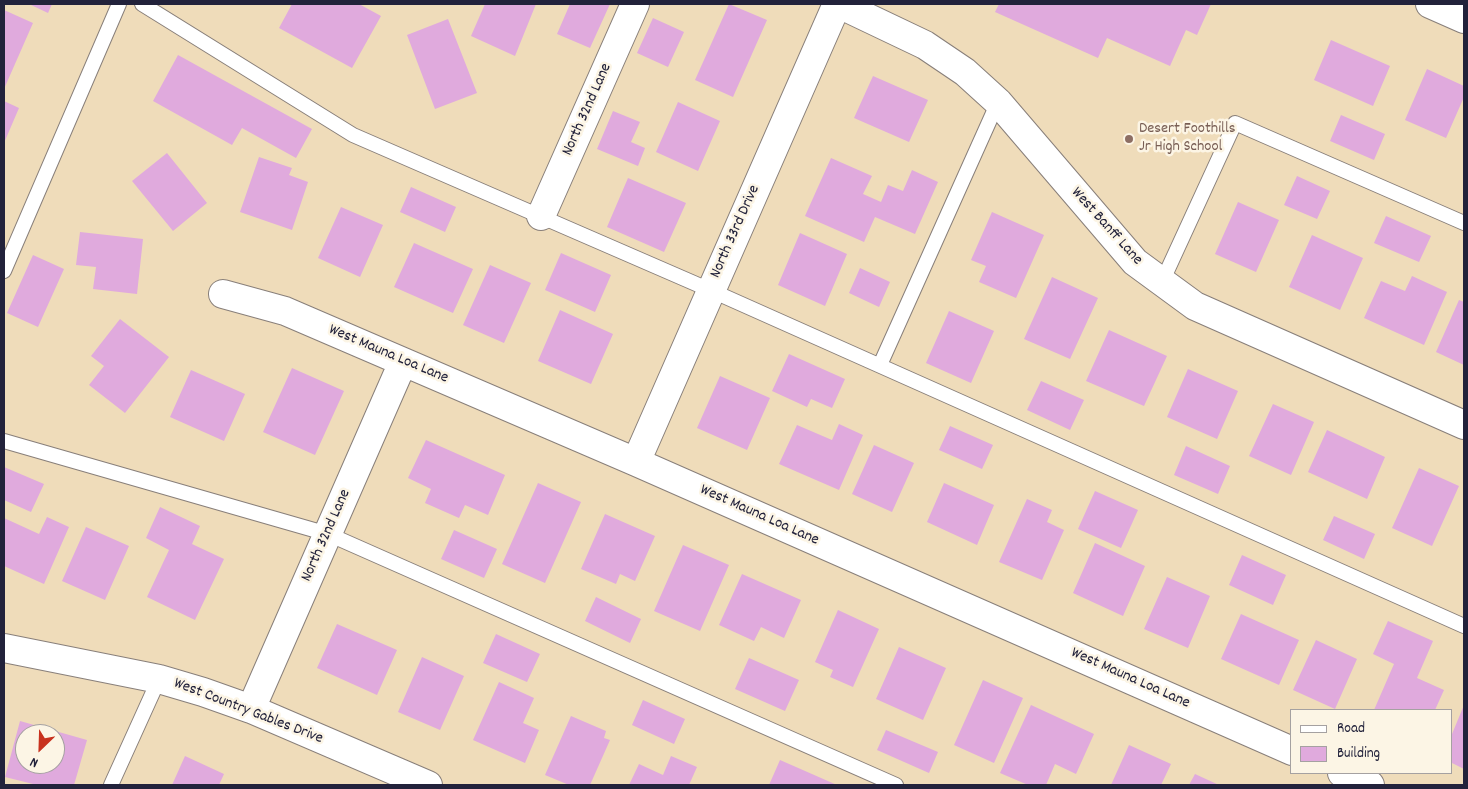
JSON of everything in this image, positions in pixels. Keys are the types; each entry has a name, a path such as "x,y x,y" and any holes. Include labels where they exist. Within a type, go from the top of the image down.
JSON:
{"street":[{"name":"North 32nd Lane","path":"542,216 635,4"},
{"name":"West Banff Lane","path":"838,4 925,46 965,72 998,102 1135,262 1195,306 1464,425"},
{"name":"North 33rd Drive","path":"636,462 710,290 838,4"},
{"path":"1430,4 1464,19"},
{"name":"West Mauna Loa Lane","path":"223,294 286,310 1290,750"},
{"name":"North 32nd Lane","path":"251,709 403,362"},
{"name":"West Country Gables Drive","path":"4,648 159,679 251,709 428,785"},
{"path":"1344,774 1370,785"}],"lane":[{"path":"4,271 119,4"},
{"path":"142,4 353,135 880,365 1464,626"},
{"path":"880,365 998,102"},
{"path":"1162,282 1235,123 1464,223"},
{"path":"4,441 328,534 896,785"},
{"path":"111,785 159,679"}],"building":[{"path":"29,4 52,4 48,13"},
{"path":"292,4 359,4 381,16 352,68 279,28"},
{"path":"485,4 536,4 515,56 471,36"},
{"path":"570,4 610,4 590,48 557,34"},
{"path":"729,4 767,20 733,97 695,80"},
{"path":"999,4 1211,4 1197,35 1186,30 1170,66 1107,38 1098,58 995,12"},
{"path":"4,10 33,23 4,89"},
{"path":"653,18 684,32 668,67 637,53"},
{"path":"448,19 477,93 435,109 407,35"},
{"path":"1331,40 1390,66 1373,106 1314,80"},
{"path":"178,55 312,129 296,158 242,128 232,145 153,101"},
{"path":"1427,69 1464,86 1464,97 1446,138 1405,120"},
{"path":"873,76 928,100 909,142 854,118"},
{"path":"4,101 19,108 4,143"},
{"path":"678,102 720,121 698,171 656,152"},
{"path":"613,111 640,122 631,142 645,148 638,166 597,149"},
{"path":"1341,115 1385,134 1374,160 1330,141"},
{"path":"167,153 207,203 173,231 132,181"},
{"path":"259,157 292,168 289,175 308,182 292,230 240,212"},
{"path":"831,158 872,176 863,194 881,202 888,185 903,191 912,170 938,182 915,234 875,217 864,242 805,216"},
{"path":"1297,176 1330,191 1317,219 1284,205"},
{"path":"628,178 686,203 664,252 607,227"},
{"path":"411,187 456,207 445,232 400,212"},
{"path":"1238,202 1279,220 1256,272 1215,254"},
{"path":"341,207 383,225 360,277 318,258"},
{"path":"992,212 1044,235 1016,298 979,282 986,266 971,260"},
{"path":"1386,216 1431,236 1419,262 1374,243"},
{"path":"80,232 143,239 137,294 93,289 96,267 76,265"},
{"path":"800,233 847,254 825,306 778,285"},
{"path":"1312,235 1363,258 1340,310 1289,287"},
{"path":"414,243 473,269 453,313 394,287"},
{"path":"561,253 611,275 595,312 545,290"},
{"path":"33,255 64,269 38,327 7,313"},
{"path":"490,265 531,283 504,343 463,325"},
{"path":"860,268 890,282 879,307 849,293"},
{"path":"1412,276 1447,292 1424,345 1364,318 1381,281 1405,291"},
{"path":"1052,277 1098,298 1070,359 1024,339"},
{"path":"1459,300 1464,302 1464,365 1436,352"},
{"path":"560,310 613,334 591,384 538,361"},
{"path":"949,311 994,331 971,383 926,363"},
{"path":"120,319 169,357 125,413 89,385 104,366 91,356"},
{"path":"1109,330 1167,356 1144,406 1086,381"},
{"path":"789,354 845,379 832,408 811,399 807,407 772,391"},
{"path":"292,368 344,391 315,455 263,432"},
{"path":"1188,369 1238,391 1217,439 1167,417"},
{"path":"191,370 245,394 224,441 170,417"},
{"path":"720,376 770,398 747,450 697,428"},
{"path":"1041,381 1084,400 1070,430 1027,410"},
{"path":"1273,404 1314,422 1291,475 1249,456"},
{"path":"839,424 863,435 839,490 779,464 797,425 832,440"},
{"path":"950,426 993,445 982,469 939,450"},
{"path":"1327,430 1385,457 1367,499 1308,472"},
{"path":"426,440 505,475 488,515 465,505 459,518 425,503 431,489 408,478"},
{"path":"874,445 914,463 892,512 852,494"},
{"path":"1186,446 1230,466 1218,494 1174,475"},
{"path":"4,467 44,484 31,512 4,500"},
{"path":"1419,468 1459,486 1432,546 1392,528"},
{"path":"538,483 581,502 545,583 502,564"},
{"path":"944,483 994,505 977,545 927,522"},
{"path":"1095,491 1138,510 1121,548 1078,529"},
{"path":"1027,499 1052,510 1047,522 1064,530 1042,580 999,562"},
{"path":"160,507 200,526 192,544 224,559 195,620 147,597 169,550 146,538"},
{"path":"605,514 655,536 635,581 620,574 616,584 581,569"},
{"path":"1334,516 1375,534 1364,559 1323,540"},
{"path":"47,517 69,527 44,584 4,566 4,518 39,534"},
{"path":"86,527 129,546 105,600 62,581"},
{"path":"454,530 497,549 484,578 441,559"},
{"path":"1095,543 1145,566 1123,616 1073,593"},
{"path":"683,545 729,565 700,631 654,611"},
{"path":"1242,555 1286,575 1273,605 1229,585"},
{"path":"742,574 801,600 784,638 761,627 754,641 719,625"},
{"path":"1167,577 1210,596 1188,648 1144,629"},
{"path":"596,597 641,619 630,643 585,621"},
{"path":"838,610 879,629 853,687 830,677 833,670 815,662"},
{"path":"1241,614 1299,640 1279,685 1221,659"},
{"path":"1388,621 1433,641 1417,678 1444,690 1435,709 1374,709 1394,664 1373,654"},
{"path":"337,624 397,650 377,695 317,668"},
{"path":"496,634 540,654 527,682 483,663"},
{"path":"1316,640 1357,659 1335,709 1293,690"},
{"path":"899,647 946,668 923,720 876,699"},
{"path":"422,657 464,676 440,730 398,712"},
{"path":"749,658 799,680 785,711 735,689"},
{"path":"983,680 1023,698 994,763 954,745"},
{"path":"499,682 534,698 523,723 539,730 525,763 473,740"},
{"path":"643,700 685,719 674,744 632,725"},
{"path":"1031,705 1094,734 1076,774 1055,764 1046,785 1028,785 1000,773"},
{"path":"1464,705 1464,769 1453,764 1453,732"},
{"path":"571,716 606,731 604,738 610,740 590,785 569,785 545,775"},
{"path":"20,721 31,724 19,724"},
{"path":"886,730 938,752 929,773 877,750"},
{"path":"65,734 87,740 74,785 37,785 5,777 15,740 15,774 65,774"},
{"path":"1129,745 1171,764 1161,785 1111,785"},
{"path":"185,756 224,774 219,785 172,785"},
{"path":"671,756 697,767 689,785 629,785 639,764 663,775"},
{"path":"780,760 837,785 769,785"},
{"path":"1195,774 1219,785 1189,785"}],"place":[{"name":"Desert Foothills Jr High School","path":"1129,139"}]}
